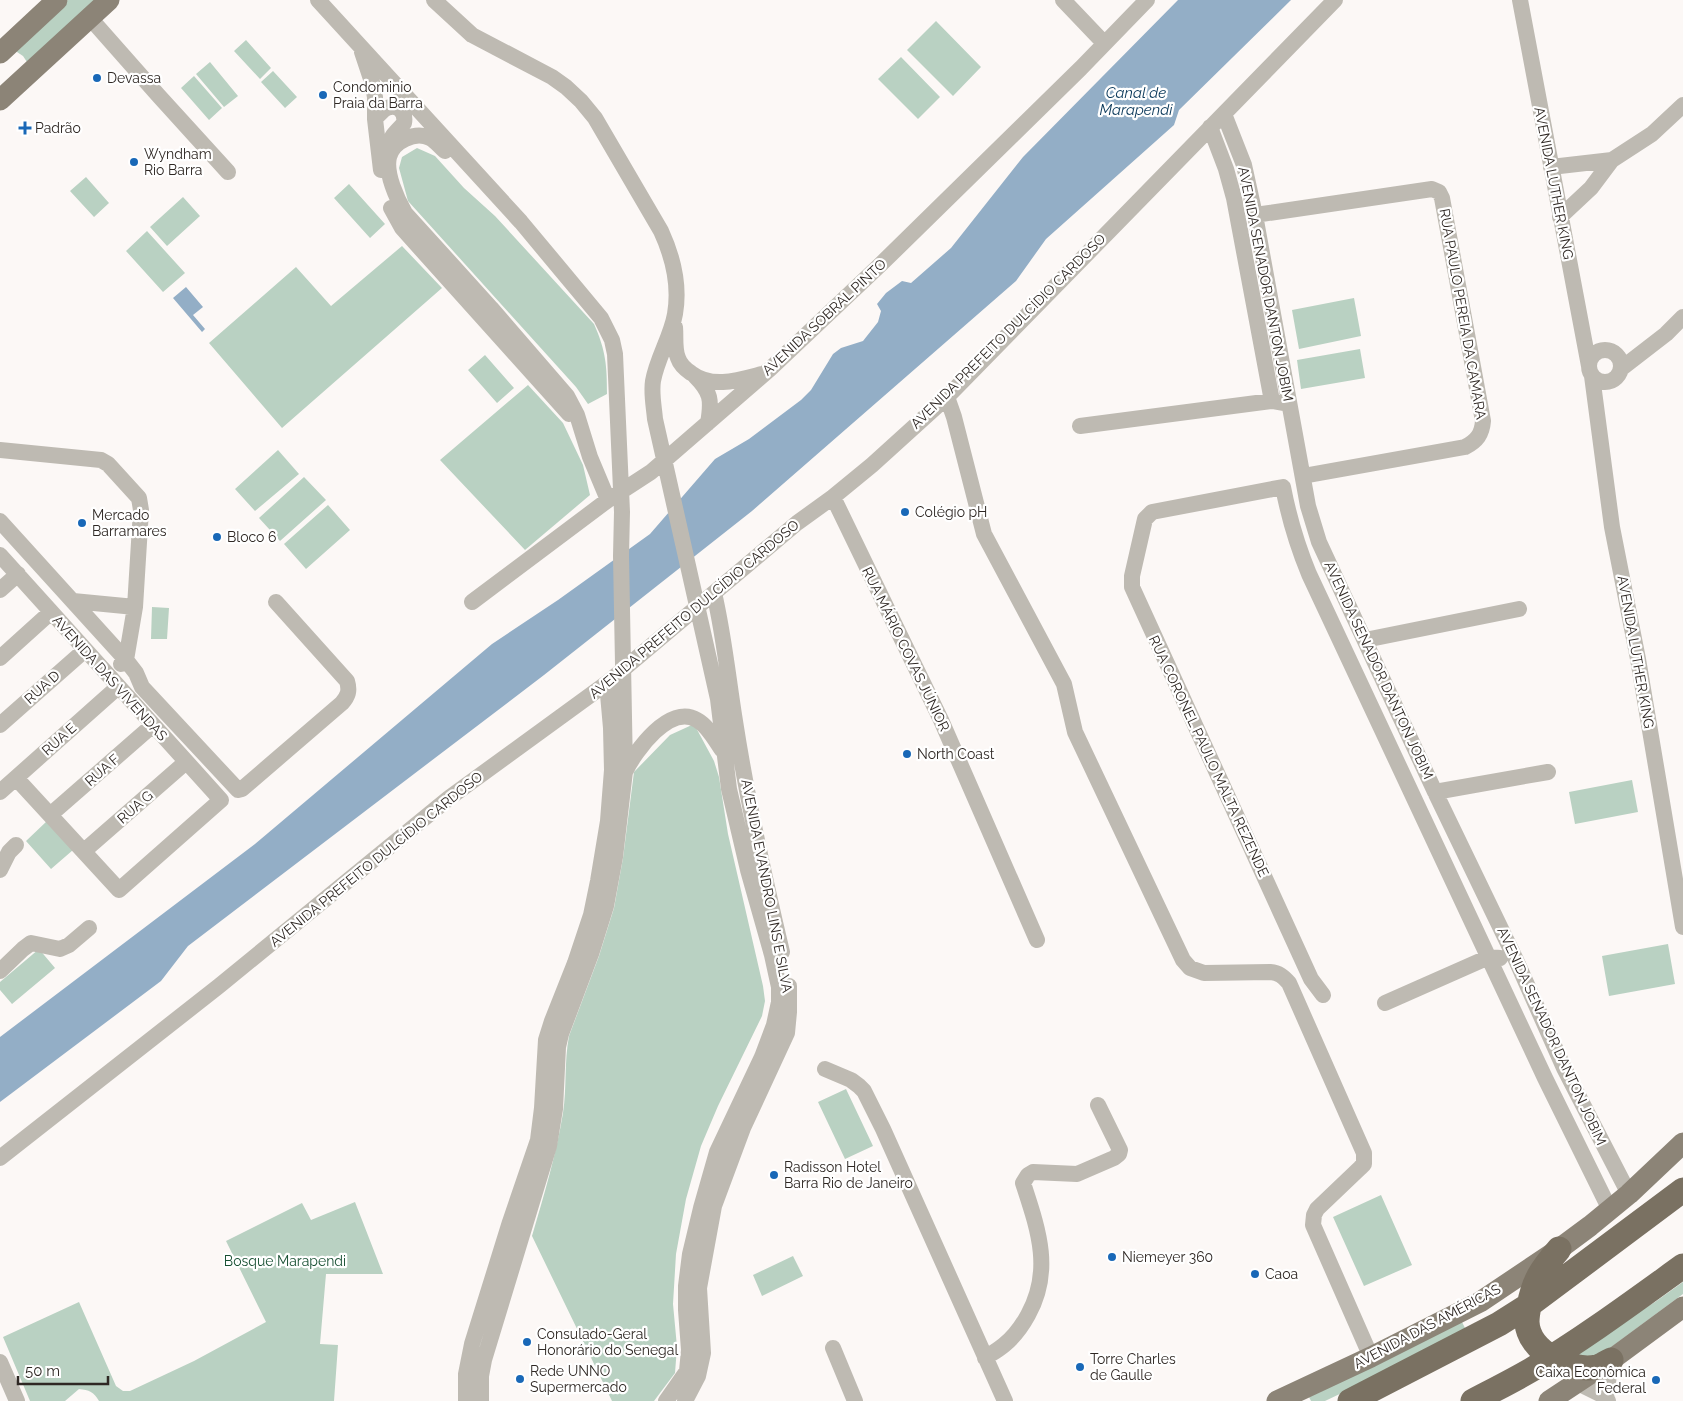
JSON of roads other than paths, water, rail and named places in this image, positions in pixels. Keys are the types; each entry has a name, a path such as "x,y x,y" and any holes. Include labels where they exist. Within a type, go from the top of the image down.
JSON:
{"highway":[{"path":"1350,1401 1491,1328 1529,1305 1683,1190"},
{"path":"1559,1249 1537,1277 1527,1320 1531,1338 1551,1357 1571,1367 1596,1367 1611,1360"},
{"path":"1473,1401 1531,1370 1613,1316 1683,1266"},
{"path":"1613,1316 1646,1303 1683,1278"}],"main road":[{"path":"0,53 58,0"},
{"path":"0,100 109,0"},
{"path":"0,63 10,65 13,68 14,77 0,93"},
{"name":"AVENIDA DAS AMÉRICAS","path":"1278,1401 1480,1302 1559,1249 1610,1210 1683,1143"},
{"path":"1549,1401 1611,1360 1683,1307"}],"street":[{"path":"318,0 521,222 601,318 607,329 615,354 620,480 625,771 614,857 606,906 591,954 560,1034 555,1110 549,1146 506,1261 480,1318 466,1374 466,1401"},
{"path":"434,0 472,35 552,77 566,87 582,101 595,118 669,248 676,280 675,343 677,358 685,369 705,387 711,406 708,422"},
{"path":"1063,0 1104,43"},
{"name":"AVENIDA SOBRAL PINTO","path":"472,602 608,500 651,472 764,373 880,265 1147,0"},
{"name":"AVENIDA PREFEITO DULCÍDIO CARDOSO","path":"0,1158 219,986 449,798 607,683 797,522 872,465 946,397 1335,0"},
{"name":"AVENIDA LUTHER KING","path":"1524,2 1551,167 1591,371 1612,527 1638,659 1683,927"},
{"path":"90,18 228,172"},
{"path":"359,45 372,82 375,97 382,180 386,198 392,211 402,228 580,426"},
{"path":"1560,216 1591,188 1612,160 1652,134 1683,105"},
{"path":"376,119 388,107 394,106 400,108 403,112 404,123 390,141 392,150"},
{"name":"AVENIDA SENADOR DANTON JOBIM","path":"1224,114 1243,161 1255,215 1314,527 1557,1052 1629,1194"},
{"name":"AVENIDA SENADOR DANTON JOBIM","path":"1210,127 1234,198 1272,400"},
{"path":"475,172 454,160 430,138 422,136 405,139 392,150 388,157 389,174 405,213 560,385 577,415 608,500"},
{"path":"1551,167 1612,160"},
{"name":"RUA PAULO PEREIA DA CAMARA","path":"1255,215 1432,189 1439,192 1442,198 1483,421 1482,431 1478,439 1465,447 1303,476"},
{"path":"471,305 487,315 525,357 535,359"},
{"name":"AVENIDA EVANDRO LINS E SILVA","path":"666,1401 687,1371 689,1350 686,1286 690,1254 701,1208 717,1152 762,1057 774,1026 779,1002 779,987 772,955 748,870 729,789 718,699 655,419 652,395 653,381 675,315"},
{"path":"1622,368 1622,363 1616,354 1607,350 1597,352 1593,356 1591,371 1602,382 1617,378 1622,368 1666,334 1683,317"},
{"path":"695,376 709,381 727,382 764,373"},
{"path":"946,397 954,417 984,534 1064,684 1075,732 1183,960 1190,968 1204,973 1276,972 1289,983 1364,1153 1364,1164 1318,1208 1312,1225 1371,1357"},
{"path":"1080,426 1272,400 1290,404"},
{"path":"0,450 101,460 108,464 139,498 141,510 135,607 121,664"},
{"name":"AVENIDA SENADOR DANTON JOBIM","path":"1283,488 1290,523 1297,545 1310,574 1374,714 1610,1210"},
{"name":"RUA CORONEL PAULO MALTA REZENDE","path":"1283,488 1152,512 1145,519 1132,576 1132,587 1311,979 1323,995"},
{"name":"RUA MÁRIO COVAS JÚNIOR","path":"832,497 941,720 1037,940"},
{"path":"0,521 73,601 121,664"},
{"path":"0,538 121,664 136,673 142,687 236,789 242,788 342,703 348,694 349,687 347,681 276,602"},
{"name":"AVENIDA DAS VIVENDAS","path":"0,555 222,800 119,890 84,851"},
{"path":"1310,574 1330,565"},
{"path":"0,590 18,574"},
{"name":"AVENIDA EVANDRO LINS E SILVA","path":"685,1401 698,1376 703,1353 699,1288 714,1206 743,1128 786,1033 790,990 753,826 721,625 714,593"},
{"path":"73,601 135,607"},
{"path":"1365,640 1519,609"},
{"path":"0,658 51,612"},
{"name":"RUA D","path":"0,725 85,650"},
{"path":"481,1401 481,1376 484,1360 496,1320 506,1261 538,1140 542,1108 545,1049 552,1021 575,963 591,915 608,822 612,770 607,683"},
{"name":"RUA E","path":"0,792 118,687"},
{"path":"1374,714 1395,705"},
{"path":"608,822 625,771 634,755 642,745 670,720 681,716 690,716 698,720 705,726 724,754"},
{"path":"729,789 735,721"},
{"name":"RUA F","path":"50,815 153,725"},
{"name":"RUA G","path":"84,851 186,762"},
{"path":"1436,792 1548,772"},
{"path":"16,778 84,851"},
{"path":"0,870 9,852 16,845"},
{"path":"748,870 776,924"},
{"path":"0,971 22,949 31,943 60,950 69,945 88,928"},
{"path":"1385,1003 1489,957 1516,960"},
{"path":"552,1021 557,1061"},
{"path":"1537,1059 1557,1052"},
{"path":"825,1069 851,1080 864,1091 883,1129 1005,1401"},
{"path":"985,1358 1004,1345 1022,1326 1038,1292 1042,1269 1040,1243 1023,1183 1028,1175 1033,1172 1077,1174 1119,1154 1120,1150 1098,1105"},
{"path":"1592,1174 1603,1172 1612,1162"},
{"path":"480,1318 496,1320"},
{"path":"833,1348 855,1401"},
{"path":"1578,1383 1607,1399 1611,1360"},
{"path":"0,1362 17,1401"}],"water":[{"name":"Canal de Marapendi","path":"1178,0 1291,0 1179,110 1174,125 1046,239 1016,281 752,511 544,675 188,946 161,981 0,1102 0,1037 255,844 492,644 558,600 650,534 715,459 749,439 801,400 811,390 833,354 841,348 863,341 878,322 881,311 877,304 886,293 902,281 911,283 951,248 1023,157"},
{"path":"186,287 203,307 193,315 205,329 202,332 173,298"}],"place":[{"name":"Devassa","path":"97,78"},
{"name":"Condominio Praia da Barra","path":"323,95"},
{"name":"Padrão","path":"25,128"},
{"name":"Wyndham Rio Barra","path":"134,162"},
{"name":"Colégio pH","path":"905,512"},
{"name":"Mercado Barramares","path":"82,523"},
{"name":"Bloco 6","path":"217,537"},
{"name":"North Coast","path":"907,754"},
{"name":"Radisson Hotel Barra Rio de Janeiro","path":"774,1175"},
{"name":"Niemeyer 360","path":"1112,1257"},
{"name":"Caoa","path":"1255,1274"},
{"name":"Consulado-Geral Honorário do Senegal","path":"527,1342"},
{"name":"Torre Charles de Gaulle","path":"1080,1367"},
{"name":"Rede UNNO Supermercado","path":"520,1379"},
{"name":"Caixa Econômica Federal","path":"1656,1380"}],"park label":[{"name":"Bosque Marapendi","path":"285,1261"}]}
